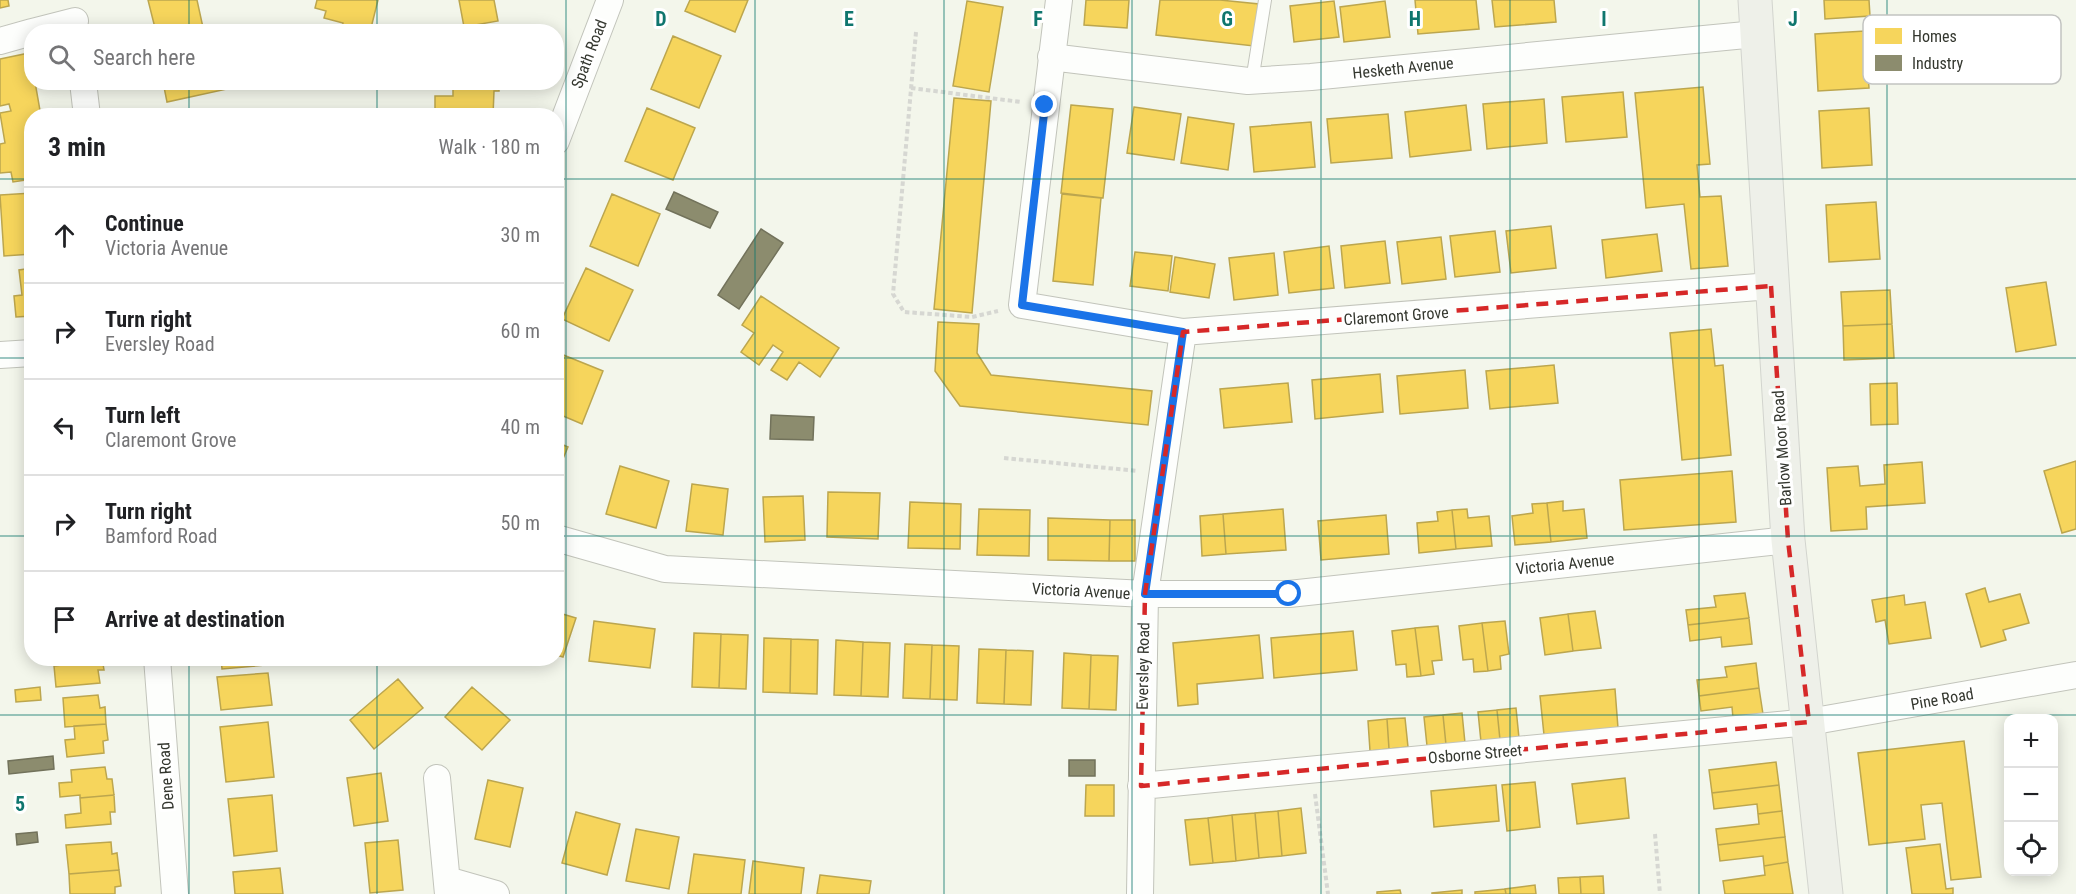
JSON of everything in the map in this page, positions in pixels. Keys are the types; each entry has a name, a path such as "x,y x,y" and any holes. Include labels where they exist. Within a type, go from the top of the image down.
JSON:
{"main road":[{"name":"Barlow Moor Road","path":"1755,0 1788,540 1826,894"}],"street":[{"name":"Spath Road","path":"564,120 610,0"},
{"path":"1022,305 1059,0"},
{"path":"57,24 75,18"},
{"path":"0,41 24,34"},
{"name":"Hesketh Avenue","path":"1051,57 1252,81 1756,34"},
{"path":"84,90 86,108"},
{"name":"Claremont Grove","path":"1022,305 1183,332 1771,286"},
{"name":"Eversley Road","path":"1140,894 1145,594 1183,332"},
{"path":"0,355 24,353"},
{"name":"Victoria Avenue","path":"564,540 665,568 1145,594 1289,594 1788,540"},
{"name":"Dene Road","path":"158,666 175,894"},
{"name":"Pine Road","path":"1809,722 2076,675"},
{"name":"Osborne Street","path":"1141,786 1809,722"},
{"path":"437,778 448,887 496,894"}],"lane":[{"path":"1252,81 1265,0"}],"path":[{"path":"916,32 893,294 904,312 972,317 1022,305"},
{"path":"911,88 1045,105"},
{"path":"1004,458 1162,473"},
{"path":"1311,769 1328,894"},
{"path":"1655,834 1660,894"}],"highlighted area":[{"path":"1771,286 1788,540 1809,722 1141,786 1145,594 1183,332"}],"building: Homes":[{"path":"0,0 8,0 9,6 0,8"},
{"path":"148,0 197,0 202,24 154,24"},
{"path":"317,0 378,0 372,24 343,24 324,18 326,11 315,8"},
{"path":"459,0 494,0 498,21 463,24"},
{"path":"690,0 748,0 735,32 685,11"},
{"path":"1086,0 1129,0 1127,28 1084,25"},
{"path":"1160,0 1220,0 1259,4 1254,46 1156,35"},
{"path":"1415,0 1476,0 1479,29 1418,34"},
{"path":"1492,0 1554,0 1556,22 1495,27"},
{"path":"1824,0 1869,0 1870,15 1825,19"},
{"path":"967,1 1003,7 989,92 953,86"},
{"path":"1334,1 1339,37 1294,42 1290,6"},
{"path":"1385,1 1390,37 1344,42 1340,7"},
{"path":"1863,31 1863,84 1869,84 1869,88 1818,91 1815,34"},
{"path":"673,36 721,56 699,108 651,89"},
{"path":"24,54 24,90 36,90 40,108 24,108 24,180 13,182 11,172 0,173 0,144 5,143 0,113 11,111 9,104 0,106 0,59"},
{"path":"1703,87 1710,164 1697,165 1700,197 1721,196 1728,266 1691,269 1684,204 1646,208 1635,93"},
{"path":"165,90 222,90 167,102"},
{"path":"453,90 499,90 494,91 493,108 435,108 435,96 453,96"},
{"path":"1623,92 1627,137 1566,142 1562,97"},
{"path":"954,98 991,101 972,313 934,309"},
{"path":"1544,99 1547,143 1487,149 1483,104"},
{"path":"1071,105 1113,109 1103,198 1061,193"},
{"path":"1466,105 1471,150 1410,157 1405,112"},
{"path":"1134,107 1181,114 1174,160 1127,153"},
{"path":"647,108 695,128 673,180 625,161"},
{"path":"1869,108 1872,165 1822,168 1819,111"},
{"path":"1388,114 1392,158 1331,163 1327,119"},
{"path":"1188,117 1234,124 1228,170 1181,163"},
{"path":"1311,122 1315,167 1254,172 1250,127"},
{"path":"24,194 24,255 4,256 0,195"},
{"path":"612,194 660,214 638,266 590,246"},
{"path":"1062,194 1101,198 1093,285 1053,281"},
{"path":"1876,202 1880,259 1829,262 1826,205"},
{"path":"1551,226 1556,268 1511,273 1506,231"},
{"path":"1495,231 1500,272 1455,277 1450,236"},
{"path":"1657,234 1662,271 1606,278 1602,240"},
{"path":"1441,237 1446,279 1402,284 1397,242"},
{"path":"1385,241 1390,283 1345,288 1341,246"},
{"path":"1329,246 1334,288 1289,293 1284,252"},
{"path":"1135,252 1172,256 1168,291 1130,286"},
{"path":"1274,253 1278,295 1234,300 1229,258"},
{"path":"1175,257 1215,264 1209,298 1170,292"},
{"path":"586,268 633,290 609,341 564,320 564,315"},
{"path":"24,269 24,316 16,317 14,296 22,295 19,270"},
{"path":"2046,282 2056,345 2016,352 2006,288"},
{"path":"1890,290 1892,324 1843,326 1841,292"},
{"path":"761,296 839,348 820,377 799,362 787,380 771,370 783,352 773,345 759,365 741,352 754,333 742,325"},
{"path":"938,322 979,324 977,353 991,375 1152,391 1148,425 960,406 935,371"},
{"path":"1892,324 1894,358 1844,360 1843,326"},
{"path":"1711,329 1715,366 1723,365 1731,455 1682,460 1670,333"},
{"path":"564,355 603,371 582,424 564,416"},
{"path":"1554,365 1558,403 1490,409 1486,371"},
{"path":"1465,370 1468,408 1400,414 1397,376"},
{"path":"1380,374 1383,412 1315,419 1312,380"},
{"path":"1288,383 1292,422 1224,428 1220,389"},
{"path":"1897,383 1898,424 1871,425 1870,384"},
{"path":"2076,461 2076,529 2062,533 2044,471"},
{"path":"1922,462 1925,503 1866,507 1867,529 1831,531 1827,468 1858,466 1860,486 1885,484 1884,465"},
{"path":"620,466 669,481 656,528 606,514"},
{"path":"1732,471 1736,522 1624,530 1620,480"},
{"path":"692,484 728,489 723,535 686,531"},
{"path":"828,492 880,493 878,539 827,537"},
{"path":"803,496 805,540 765,542 763,497"},
{"path":"1563,501 1563,511 1584,509 1587,538 1551,542 1547,503"},
{"path":"910,502 961,504 960,549 908,548"},
{"path":"1547,503 1551,542 1515,545 1512,516 1533,513 1532,504"},
{"path":"979,509 1030,510 1029,556 977,555"},
{"path":"1283,509 1286,550 1226,554 1223,514"},
{"path":"1467,509 1468,518 1489,516 1492,546 1456,549 1452,510"},
{"path":"1452,510 1456,549 1419,553 1417,523 1438,521 1437,512"},
{"path":"1223,514 1226,554 1202,556 1200,516"},
{"path":"1386,515 1389,554 1321,560 1318,521"},
{"path":"1048,518 1110,520 1109,561 1048,560"},
{"path":"1110,520 1135,520 1135,561 1109,561"},
{"path":"1985,588 1989,602 2020,594 2029,623 2003,630 2006,640 1981,647 1966,594"},
{"path":"1745,593 1749,618 1688,625 1686,610 1716,607 1714,596"},
{"path":"1904,595 1905,605 1925,602 1931,638 1889,644 1885,620 1876,622 1872,600"},
{"path":"1595,611 1601,648 1573,651 1568,614"},
{"path":"564,614 576,618 564,654"},
{"path":"1568,614 1573,651 1545,655 1540,618"},
{"path":"1749,618 1752,644 1722,647 1721,637 1690,641 1688,625"},
{"path":"594,621 655,629 650,668 589,661"},
{"path":"1505,621 1509,654 1500,656 1501,669 1488,671 1482,623"},
{"path":"1482,623 1488,671 1474,672 1473,659 1463,660 1459,626"},
{"path":"1438,626 1442,660 1432,661 1434,674 1421,676 1415,628"},
{"path":"1415,628 1421,676 1407,677 1406,664 1396,665 1392,631"},
{"path":"1353,631 1357,670 1274,678 1271,638"},
{"path":"694,633 721,634 719,688 692,687"},
{"path":"721,634 748,635 746,689 719,688"},
{"path":"1259,635 1263,678 1197,684 1198,704 1178,706 1173,643"},
{"path":"764,638 791,639 790,693 763,692"},
{"path":"791,639 818,640 817,694 790,693"},
{"path":"836,640 863,642 861,696 834,695"},
{"path":"863,642 890,643 888,697 861,696"},
{"path":"905,644 932,645 930,699 903,698"},
{"path":"932,645 959,646 957,700 930,699"},
{"path":"979,649 1006,650 1004,704 977,703"},
{"path":"1006,650 1033,651 1031,705 1004,704"},
{"path":"1064,653 1091,655 1089,709 1062,708"},
{"path":"1091,655 1118,656 1116,710 1089,709"},
{"path":"1756,663 1759,688 1699,696 1697,680 1727,677 1725,667"},
{"path":"54,666 103,666 104,670 98,670 100,683 56,687"},
{"path":"222,666 255,666 222,669"},
{"path":"268,673 272,705 221,710 217,677"},
{"path":"398,679 423,708 374,749 350,720"},
{"path":"40,687 41,700 16,702 15,690"},
{"path":"472,687 510,720 482,750 445,717"},
{"path":"1759,688 1763,714 1733,718 1732,707 1701,711 1699,696"},
{"path":"1615,689 1618,728 1544,735 1540,696"},
{"path":"98,695 100,708 105,707 106,724 65,727 63,698"},
{"path":"1516,708 1519,738 1500,740 1497,710"},
{"path":"1497,710 1500,740 1481,742 1478,712"},
{"path":"1462,713 1465,743 1446,745 1443,715"},
{"path":"1443,715 1446,745 1427,746 1424,717"},
{"path":"1405,718 1408,747 1389,749 1387,719"},
{"path":"1387,719 1389,749 1370,751 1368,721"},
{"path":"268,722 274,777 226,782 220,727"},
{"path":"106,724 108,740 103,741 104,753 67,757 65,740 75,739 74,726"},
{"path":"1964,741 1981,877 1951,880 1942,803 1921,805 1925,839 1869,845 1858,753"},
{"path":"1776,762 1779,785 1712,793 1709,770"},
{"path":"105,767 107,779 112,779 114,795 60,797 59,783 72,782 71,770"},
{"path":"381,773 388,821 354,826 347,778"},
{"path":"1625,778 1629,818 1577,824 1572,784"},
{"path":"488,780 523,788 510,847 475,839"},
{"path":"1535,782 1540,827 1507,831 1502,785"},
{"path":"1086,785 1114,785 1114,816 1085,816"},
{"path":"1496,785 1499,821 1434,827 1431,791"},
{"path":"1779,785 1782,811 1758,814 1757,804 1714,809 1712,793"},
{"path":"114,795 115,812 110,812 111,824 66,828 65,815 81,813 80,798"},
{"path":"272,795 277,851 234,856 228,799"},
{"path":"1301,808 1306,853 1282,856 1278,811"},
{"path":"1278,811 1282,856 1259,858 1255,813"},
{"path":"1782,811 1785,837 1718,845 1716,829 1759,824 1758,814"},
{"path":"576,812 620,824 607,875 562,863"},
{"path":"1255,813 1259,858 1236,861 1232,815"},
{"path":"1232,815 1236,861 1213,863 1208,818"},
{"path":"1208,818 1213,863 1190,865 1185,820"},
{"path":"636,829 679,837 669,889 626,881"},
{"path":"1785,837 1788,862 1764,866 1763,856 1720,861 1718,845"},
{"path":"398,840 403,890 370,893 365,843"},
{"path":"111,842 112,854 117,853 119,870 69,874 66,845"},
{"path":"1940,844 1946,889 1953,888 1953,894 1912,894 1906,848"},
{"path":"694,854 745,860 741,894 688,894"},
{"path":"753,861 804,868 801,894 749,894"},
{"path":"1788,862 1793,894 1725,894 1723,881 1765,875 1764,866"},
{"path":"280,868 283,894 235,894 233,872"},
{"path":"119,870 121,886 115,887 115,894 70,894 69,874"},
{"path":"820,875 871,881 869,894 817,894"},
{"path":"1603,876 1604,894 1581,894 1580,877"},
{"path":"1580,877 1581,894 1559,894 1558,878"},
{"path":"1535,885 1536,894 1506,894 1505,889"},
{"path":"1505,889 1506,894 1475,894 1475,892"},
{"path":"1400,890 1401,894 1377,894 1377,892"},
{"path":"1462,890 1462,894 1432,894 1432,893"}],"building: Industry":[{"path":"674,192 718,212 710,228 666,209"},
{"path":"761,229 783,243 739,309 718,295"},
{"path":"771,415 814,417 813,440 770,439"},
{"path":"53,756 54,769 9,774 8,761"},
{"path":"1069,760 1095,760 1095,776 1069,776"},
{"path":"37,832 38,842 17,845 16,834"}],"route":[{"path":"1045,105 1022,305 1183,332 1145,594 1289,594"}]}
